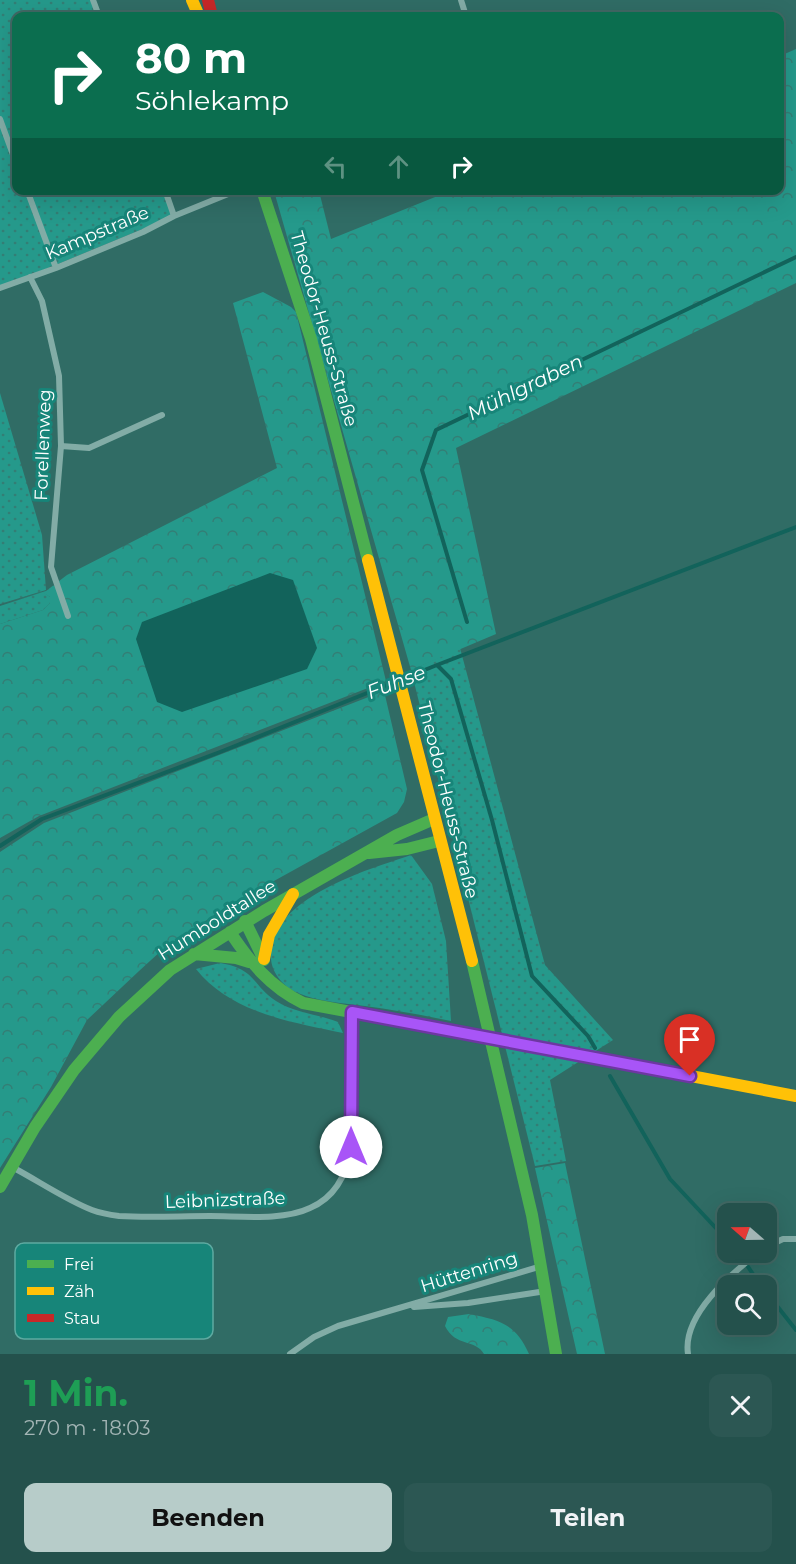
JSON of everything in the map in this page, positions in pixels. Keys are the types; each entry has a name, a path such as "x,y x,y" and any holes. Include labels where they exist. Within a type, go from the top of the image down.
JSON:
{"street":[{"path":"0,119 12,152"},
{"path":"29,195 56,268"},
{"path":"167,195 174,216"},
{"name":"Kampstraße","path":"0,288 56,268 226,195"},
{"name":"Theodor-Heuss-Straße","path":"264,195 311,339 489,1028 542,1266 556,1354"},
{"name":"Forellenweg","path":"30,277 42,301 59,376 61,446 51,567 68,616"},
{"path":"61,446 90,448 162,415"},
{"name":"Humboldtallee","path":"0,1187 55,1096 100,1038 163,976 245,921 293,893 369,853 381,843 408,828 434,819"},
{"name":"Humboldtallee","path":"369,853 407,849 439,841"},
{"path":"264,959 269,935 293,893"},
{"path":"245,921 264,959 269,981"},
{"path":"230,932 249,963 284,995 303,1003 796,1096"},
{"path":"194,954 236,958 249,963"},
{"name":"Leibnizstraße","path":"11,1167 92,1210 117,1216 288,1215 309,1209 325,1200 334,1191 348,1163 351,1147 352,1012"},
{"path":"777,1242 783,1239 796,1239"},
{"path":"688,1354 690,1329 695,1317 746,1263"},
{"name":"Hüttenring","path":"290,1354 314,1337 338,1326 542,1266"},
{"name":"Hüttenring","path":"405,1308 468,1303 546,1291"}],"green space":[{"path":"0,0 93,0 98,12 12,12 12,195 166,195 174,216 0,288"},
{"path":"796,49 796,283 456,448 496,634 411,670 275,195 320,195 331,239 440,195 784,195 784,54"},
{"path":"263,292 291,307 296,312 386,681 39,816 0,838 0,624 43,610 50,603 50,597 42,592 67,575 277,468 233,303"},
{"path":"0,393 42,535 46,590 0,604"},
{"path":"43,592 50,597 50,603 43,610 0,624 0,606"},
{"path":"460,648 545,965 613,1040 550,1080 566,1161 535,1166 411,670"},
{"path":"384,691 407,789 404,802 397,813 225,908 162,950 87,1020 51,1087 0,1168 0,852 44,823"},
{"path":"411,855 432,884 446,941 451,1021 323,1000 293,991 284,984 274,970 271,959 274,938 285,920 301,904 323,890 370,869"},
{"path":"220,963 247,973 268,995 283,1005 338,1022 343,1033 283,1020 244,1006 226,996 196,969"},
{"path":"565,1163 605,1354 577,1354 535,1168"},
{"path":"469,1314 506,1325 518,1336 529,1354 484,1354 476,1346 449,1333 445,1326 448,1317"}],"shaded area":[{"path":"270,573 293,580 317,648 307,669 182,712 157,702 136,639 142,622"}],"waterway":[{"name":"Mühlgraben","path":"467,622 422,470 436,430 796,257"},
{"name":"Fuhse","path":"0,846 42,819 220,752 437,665 796,527"},
{"path":"437,665 451,679 492,820 532,976 588,1036 595,1048"},
{"path":"610,1076 670,1179 717,1229"},
{"path":"745,1263 754,1275"},
{"path":"777,1306 796,1330"}],"traffic: fast":[{"path":"264,195 311,339 368,560"},
{"path":"0,1187 35,1127 74,1070 119,1017 170,970 264,911 397,835 434,819"},
{"path":"369,853 407,849 439,841"},
{"path":"245,921 264,960"},
{"path":"230,932 262,973 280,989 303,1003 612,1061"},
{"path":"194,954 236,958 249,962"},
{"path":"472,961 532,1215 556,1354"}],"traffic: slow":[{"path":"192,0 197,12"},
{"path":"368,560 472,961"},
{"path":"264,959 269,935 293,894"},
{"path":"612,1061 796,1096"}],"traffic: jam":[{"path":"208,0 211,12"}],"route":[{"path":"351,1147 352,1012 690,1076"}]}
